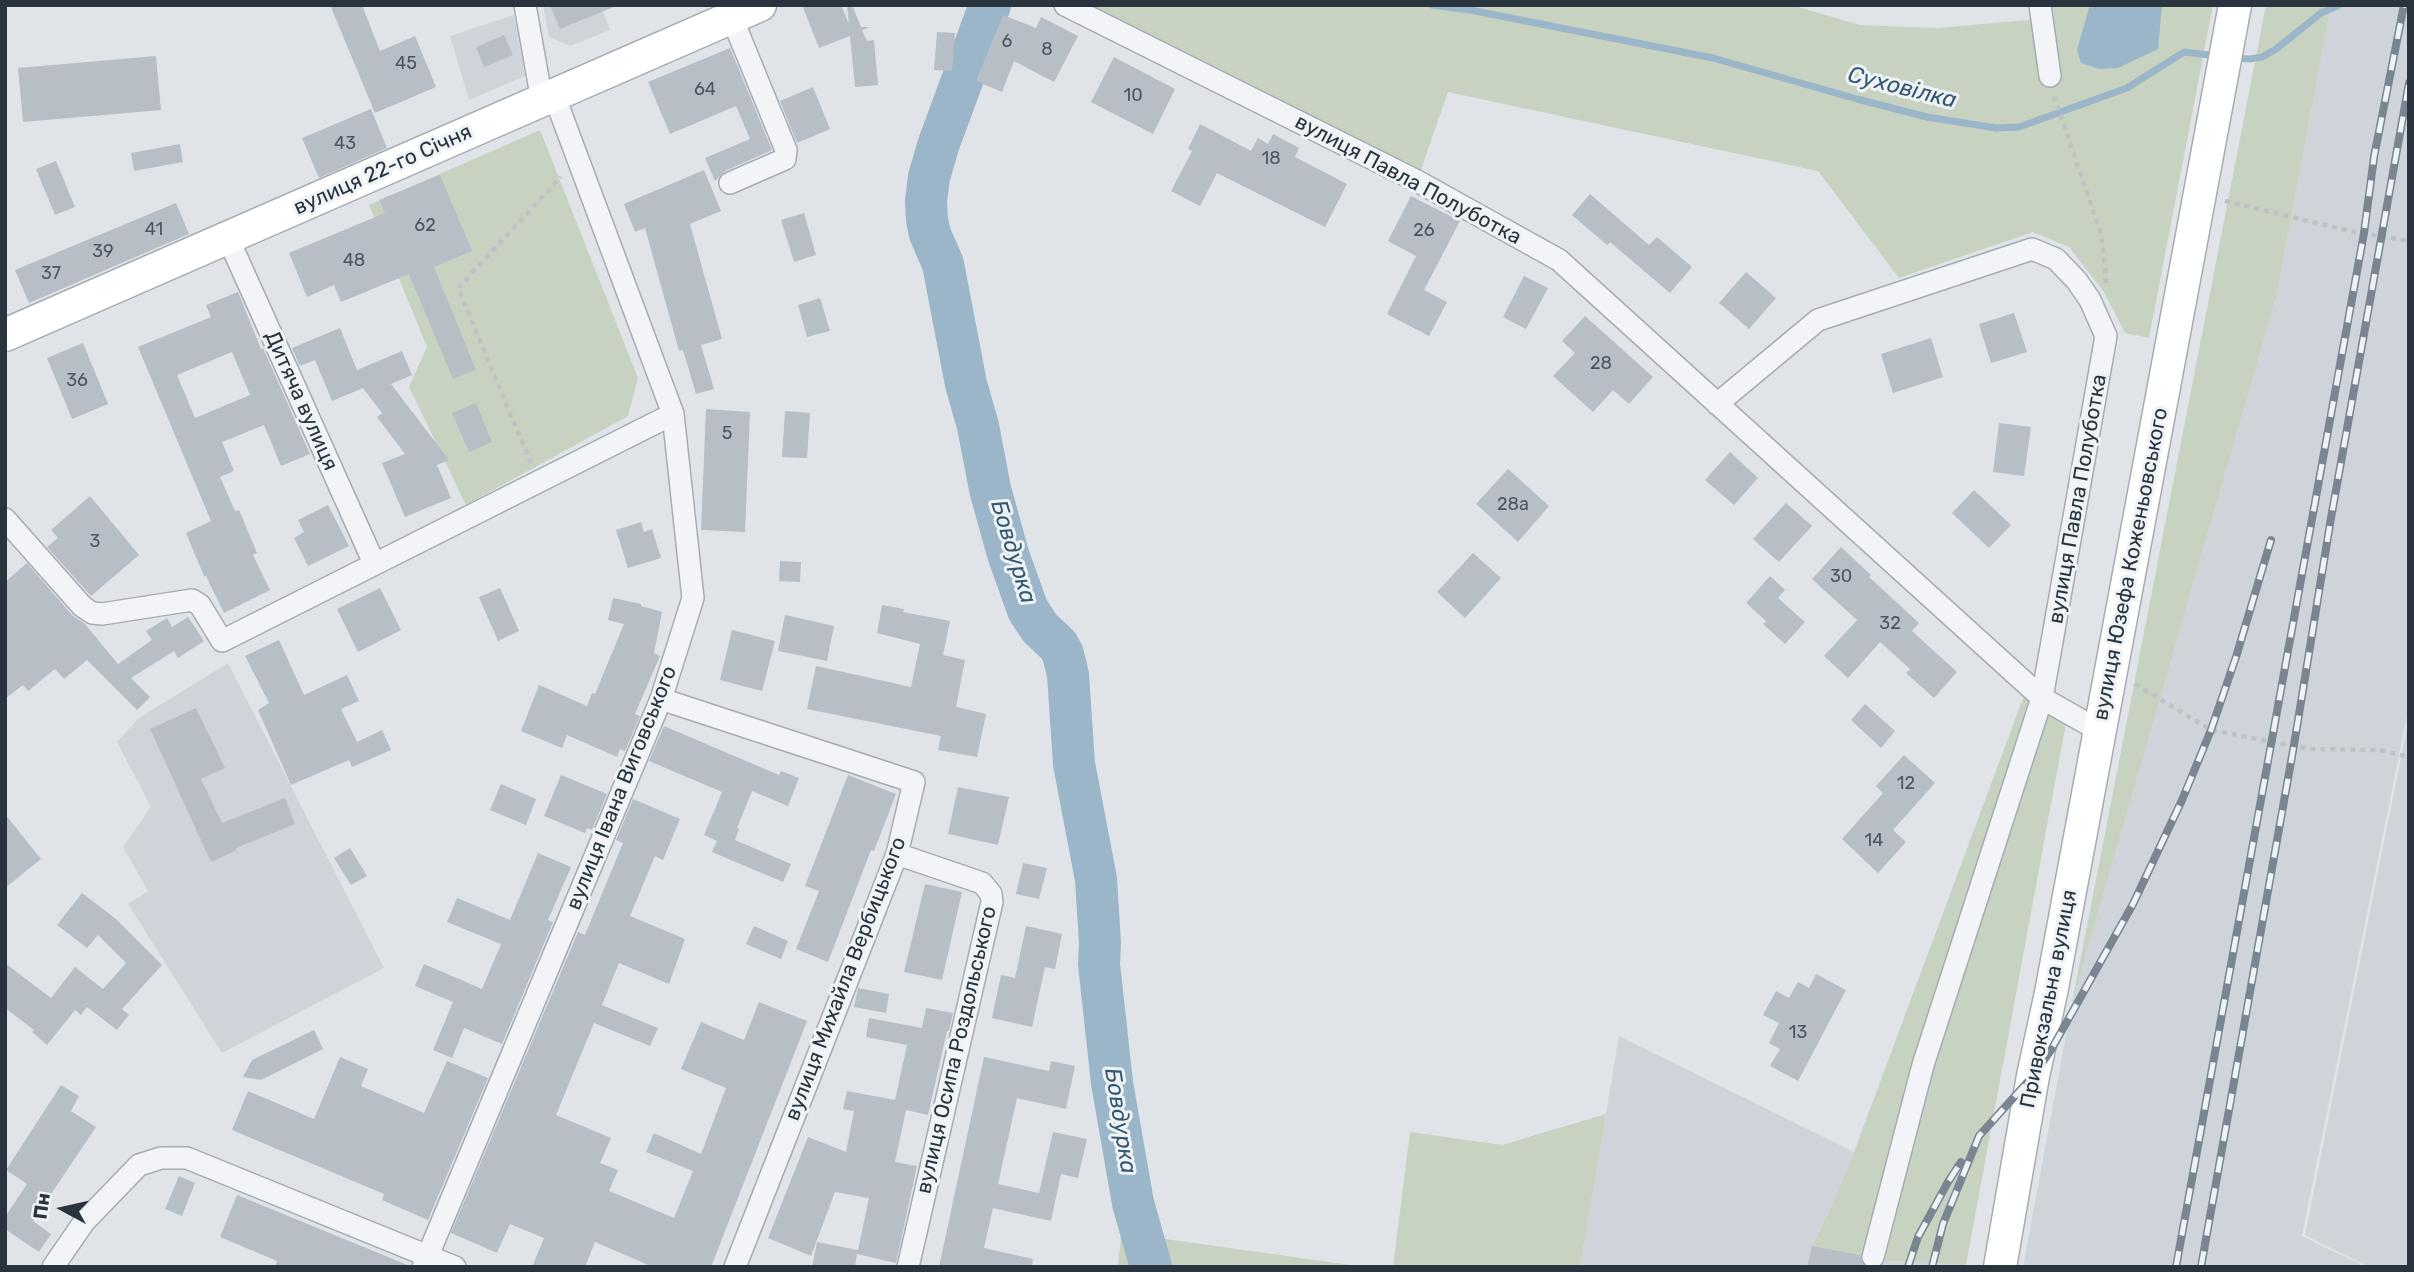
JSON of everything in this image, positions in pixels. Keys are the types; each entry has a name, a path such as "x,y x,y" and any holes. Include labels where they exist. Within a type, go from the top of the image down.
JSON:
{"main road":[{"name":"вулиця 22-го Січня","path":"5,335 746,11"},
{"name":"вулиця Юзефа Коженьовського","path":"2100,731 2233,18"},
{"name":"Привокзальна вулиця","path":"2000,1267 2033,1076 2044,1031 2100,731"}],"street":[{"name":"вулиця Івана Виговського","path":"425,1261 661,699 693,598 673,414 577,157 548,98 525,5"},
{"name":"вулиця Павла Полуботка","path":"1065,5 1417,181 1559,260 2042,698"},
{"path":"2040,5 2050,76"},
{"path":"730,183 785,159 786,150 746,11"},
{"name":"Дитяча вулиця","path":"228,238 374,563"},
{"name":"вулиця Павла Полуботка","path":"1717,404 1818,320 2032,249 2056,259 2090,300 2106,336 2042,698"},
{"path":"5,519 82,606 92,613 102,614 192,600 200,605 222,641 673,414"},
{"path":"1873,1257 1923,1065 2042,698"},
{"name":"вулиця Юзефа Коженьовського","path":"2042,698 2100,731"},
{"name":"вулиця Михайла Вербицького","path":"661,699 915,782 897,854 734,1267"},
{"name":"вулиця Осипа Роздольського","path":"897,854 982,883 991,894 992,902 908,1267"},
{"path":"53,1267 84,1222 139,1165 161,1158 187,1158 425,1261 455,1267"}],"path":[{"path":"2058,107 2099,231 2104,255 2106,295"},
{"path":"539,482 458,288 577,157"},
{"path":"2200,195 2354,232 2409,241"},
{"path":"2111,669 2211,730 2309,749 2379,750 2409,757"}],"shaded area":[{"path":"543,5 600,5 610,30 570,46 549,37"},
{"path":"2331,5 2409,5 2409,705 2302,1236 2366,1267 2023,1267 2072,1003 2276,298"},
{"path":"514,15 525,76 469,100 450,36"},
{"path":"228,663 384,968 222,1053 128,904 148,891 123,847 151,807 117,742 139,718"},
{"path":"2409,718 2409,1267 2369,1267 2305,1235"},
{"path":"1619,1036 1854,1152 1812,1245 1891,1261 1966,1267 1580,1267"}],"green space":[{"path":"983,5 998,5 946,145 933,201 934,219 955,286 997,488 1014,552 1034,605 1070,650 1075,674 1085,791 1104,878 1107,965 1115,1050 1130,1133 1160,1267 1118,1267 1124,1204 1115,1175 1094,1052 1087,882 1066,768 1060,678 1055,660 1035,637 1021,614 994,532 960,388 941,285 920,226 918,202 922,175"},
{"path":"1065,5 1791,5 1860,25 1937,28 2041,19 2040,5 2213,5 2149,338 2125,333 2104,292 2069,247 2033,232 1899,278 1818,171 1448,92 1417,181"},
{"path":"2266,5 2331,5 2276,298 2072,1003"},
{"path":"540,130 638,378 628,416 466,505 409,387 427,347 369,205"},
{"path":"2028,685 2068,712 1966,1265 1891,1261 1812,1246 1854,1152"},
{"path":"1606,1114 1580,1267 1393,1267 1410,1132 1502,1145"},
{"path":"1158,1238 1365,1267 1164,1267"}],"water":[{"path":"2092,5 2162,5 2158,49 2118,68 2099,69 2081,63 2077,50"}],"building":[{"path":"330,5 362,5 380,51 415,36 436,87 375,113"},
{"path":"550,5 616,5 616,6 560,29"},
{"path":"802,5 841,5 849,24 847,5 852,5 861,27 870,27 862,30 867,41 874,40 878,85 855,87 850,36 819,48"},
{"path":"1003,15 1036,28 1041,17 1078,36 1054,82 1014,61 1002,92 976,81"},
{"path":"937,32 955,33 952,71 934,70"},
{"path":"504,35 513,55 484,67 476,47"},
{"path":"730,48 772,150 725,171 715,181 705,158 750,139 736,106 670,134 648,82"},
{"path":"156,56 161,110 23,122 18,68"},
{"path":"1114,57 1175,89 1153,134 1091,102"},
{"path":"813,87 830,129 797,143 780,101"},
{"path":"371,109 387,148 319,178 302,138"},
{"path":"1200,124 1251,151 1258,138 1268,144 1273,134 1299,148 1295,157 1347,184 1325,227 1217,173 1200,206 1171,191 1192,151 1188,149"},
{"path":"180,144 183,162 134,171 131,153"},
{"path":"56,161 75,207 55,215 36,169"},
{"path":"704,170 721,211 690,224 722,339 701,345 714,389 696,394 683,350 679,351 645,228 635,232 624,204"},
{"path":"440,175 472,251 434,267 476,370 453,379 409,274 341,302 334,285 307,297 289,253 385,213 379,200"},
{"path":"1590,194 1649,245 1657,237 1692,267 1670,293 1610,242 1607,245 1572,215"},
{"path":"1411,196 1460,221 1424,290 1447,302 1429,336 1387,314 1416,256 1388,241"},
{"path":"176,203 189,234 29,303 15,270"},
{"path":"804,213 816,255 794,262 781,220"},
{"path":"1746,272 1776,298 1749,329 1719,303"},
{"path":"1524,276 1548,288 1526,329 1503,317"},
{"path":"238,292 261,349 263,348 310,454 281,466 264,425 222,442 234,471 220,477 235,511 239,510 257,553 253,555 270,590 224,613 204,576 186,533 211,521 138,347 211,317 206,305","holes":["232,352 250,395 195,418 177,375"]},
{"path":"820,298 830,331 807,337 798,305"},
{"path":"2014,313 2027,352 1991,363 1979,324"},
{"path":"1585,316 1653,377 1629,404 1613,390 1593,412 1553,376 1575,353 1562,341"},
{"path":"340,328 357,370 402,351 412,375 391,384 449,460 437,465 451,498 405,517 382,463 405,454 377,417 382,413 363,388 332,401 315,360 300,366 292,348"},
{"path":"1931,338 1943,377 1893,393 1881,354"},
{"path":"83,343 108,404 72,419 47,358"},
{"path":"476,403 492,442 469,452 452,413"},
{"path":"706,409 750,412 745,532 701,530"},
{"path":"785,411 810,413 807,458 782,457"},
{"path":"1999,423 2031,427 2024,476 1993,472"},
{"path":"1730,452 1758,478 1734,505 1705,480"},
{"path":"1508,469 1549,506 1518,542 1476,504"},
{"path":"1974,490 2011,525 1989,548 1952,513"},
{"path":"90,496 139,555 91,596 47,547 58,538 51,530"},
{"path":"1786,503 1812,526 1779,562 1753,539"},
{"path":"328,505 349,546 308,566 294,538 304,532 298,520"},
{"path":"641,522 644,532 652,529 661,558 628,568 616,530"},
{"path":"1841,547 1919,623 1912,631 1957,672 1934,698 1906,673 1910,669 1880,642 1848,678 1824,656 1857,620 1812,579"},
{"path":"1473,553 1501,578 1465,618 1437,592"},
{"path":"780,561 801,562 800,582 779,581"},
{"path":"27,563 72,615 85,624 118,664 152,640 146,631 167,618 172,627 188,617 204,641 178,658 174,651 131,678 150,697 137,710 87,660 64,679 55,669 28,691 23,685 5,699 5,582"},
{"path":"1770,576 1785,590 1778,598 1805,622 1785,644 1763,624 1766,621 1746,603"},
{"path":"380,588 401,630 358,652 337,609"},
{"path":"500,588 519,631 498,641 479,597"},
{"path":"613,598 662,612 654,653 660,656 635,714 640,716 625,751 620,749 617,757 567,735 562,748 521,731 539,685 587,706 592,693 595,694 624,624 608,620"},
{"path":"882,605 950,621 943,655 965,660 956,707 986,714 977,757 938,750 941,736 807,709 816,666 911,687 920,644 877,633"},
{"path":"785,615 834,626 827,661 778,651"},
{"path":"732,630 775,641 762,691 720,680"},
{"path":"279,640 304,695 347,675 359,701 341,709 357,742 382,730 391,750 352,767 349,760 291,785 258,710 269,703 245,656"},
{"path":"1865,704 1895,731 1881,748 1851,720"},
{"path":"196,708 225,768 201,779 222,823 285,798 295,824 236,848 237,850 211,862 150,729"},
{"path":"664,726 779,775 781,771 799,778 788,806 752,791 735,840 791,864 783,882 712,852 717,841 704,835 722,792 649,761"},
{"path":"1904,755 1935,783 1893,830 1906,842 1878,873 1842,839 1883,793 1876,786"},
{"path":"561,775 607,794 592,830 587,828 585,833 544,816"},
{"path":"848,775 896,794 874,851 871,850 828,962 796,949 819,891 805,886"},
{"path":"501,784 536,799 526,825 490,810"},
{"path":"958,787 1009,797 998,845 948,834"},
{"path":"633,799 680,819 663,860 655,856 630,916 685,939 669,984 619,963 602,1005 658,1028 650,1046 594,1023 556,1115 611,1138 600,1163 618,1170 609,1191 674,1218 693,1171 646,1152 654,1133 701,1154 726,1088 681,1069 701,1022 744,1040 759,1002 807,1021 711,1267 653,1267 595,1242 585,1267 532,1267 544,1238 510,1224 497,1253 451,1233 578,932 585,935 623,843 616,840"},
{"path":"5,814 41,859 5,888"},
{"path":"350,848 367,876 351,885 334,858"},
{"path":"538,853 571,867 548,920 553,922 502,1044 464,1028 452,1058 433,1050 453,1002 415,986 424,964 482,989 501,944 447,922 457,898 510,920"},
{"path":"1023,863 1047,868 1039,899 1016,894"},
{"path":"925,884 962,892 942,980 904,972"},
{"path":"82,893 116,919 162,965 122,1009 129,1015 117,1030 87,1007 81,1015 75,1010 47,1045 32,1032 34,1030 5,1008 5,963 51,998 75,967 103,989 126,963 98,935 87,948 57,925"},
{"path":"754,926 788,941 781,959 746,944"},
{"path":"1026,926 1062,934 1055,969 1045,967 1032,1027 992,1018 1001,975 1015,978"},
{"path":"1816,974 1846,990 1798,1081 1770,1066 1780,1049 1769,1043 1779,1023 1763,1015 1776,991 1789,998 1798,982 1809,988"},
{"path":"858,988 889,994 886,1013 854,1007"},
{"path":"926,1008 953,1013 928,1115 906,1110 895,1162 917,1166 896,1263 857,1254 855,1267 812,1267 817,1242 858,1250 869,1198 835,1192 811,1256 768,1238 808,1137 846,1152 854,1111 843,1109 847,1091 895,1100 907,1045 866,1037 869,1018 922,1028"},
{"path":"314,1030 323,1049 261,1080 243,1077 252,1060"},
{"path":"340,1057 368,1069 361,1086 424,1113 447,1061 488,1078 428,1220 382,1200 384,1194 232,1130 248,1091 314,1119"},
{"path":"984,1057 1049,1071 1051,1061 1075,1066 1066,1109 1017,1098 998,1184 1039,1193 1053,1132 1087,1139 1078,1178 1061,1174 1051,1221 993,1208 984,1248 1033,1259 1032,1267 939,1267"},
{"path":"61,1085 79,1096 71,1111 96,1127 33,1221 51,1234 39,1252 5,1229 5,1217 27,1184 6,1170"},
{"path":"179,1176 195,1183 182,1216 165,1209"},
{"path":"237,1195 410,1267 275,1267 277,1261 220,1237"},
{"path":"1812,1246 1860,1255 1864,1267 1807,1267"}],"waterway":[{"name":"Бовдурка","path":"990,5 929,177 927,220 943,264 966,384 1008,554 1028,610 1040,628 1058,645 1068,675 1074,764 1096,879 1099,964 1112,1083 1133,1203 1151,1267"},
{"name":"Суховілка","path":"1432,5 1470,10 1713,58 1927,117 1996,128 2019,127 2127,88 2184,52 2218,56"},
{"name":"Суховілка","path":"2234,58 2262,57 2321,13 2339,5"}],"railway":[{"path":"2176,1267 2364,233 2374,157 2404,5"},
{"path":"2201,1267 2409,83"},
{"path":"1932,1267 1943,1224 1979,1136 2033,1076 2051,1050 2133,904 2182,800 2211,730 2236,657 2271,540"},
{"path":"1908,1267 1918,1237 1961,1162"}]}
